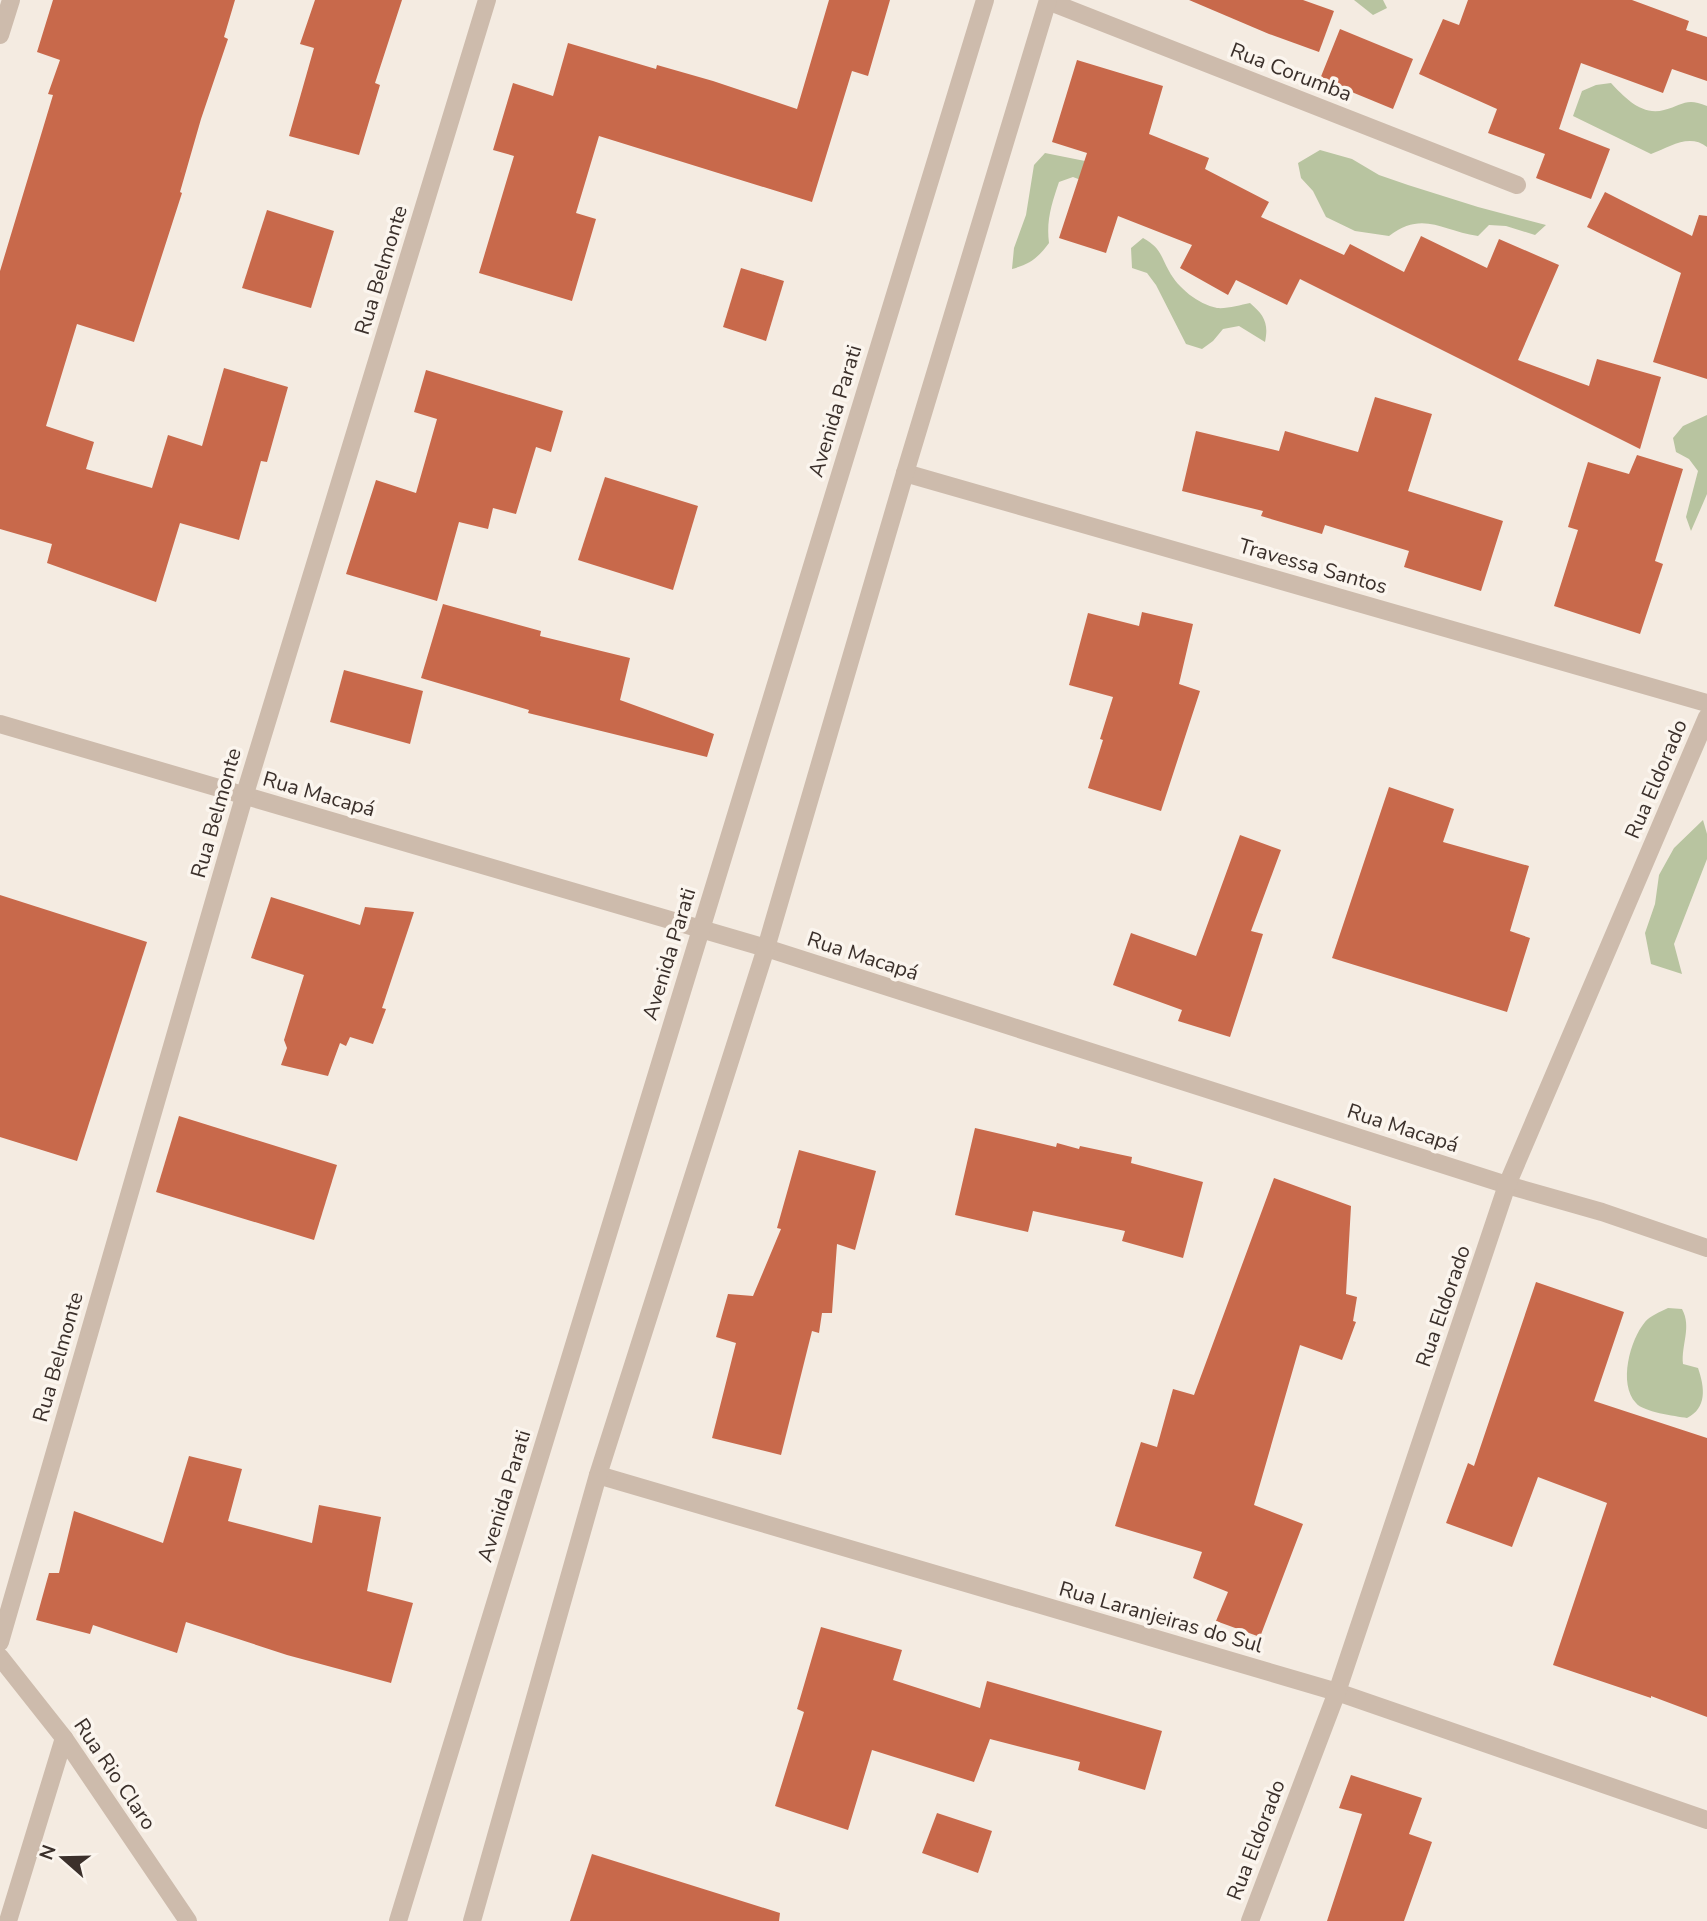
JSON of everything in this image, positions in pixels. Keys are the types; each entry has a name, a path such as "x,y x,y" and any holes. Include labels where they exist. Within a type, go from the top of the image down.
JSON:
{"street":[{"path":"0,35 11,0"},
{"name":"Rua Belmonte","path":"0,1642 244,797 487,0"},
{"name":"Avenida Parati","path":"398,1921 985,0"},
{"path":"472,1921 598,1475 766,948 905,473 1048,1"},
{"name":"Rua Corumba","path":"1048,1 1517,185"},
{"name":"Travessa Santos","path":"905,473 1707,703"},
{"name":"Rua Eldorado","path":"1250,1921 1337,1692 1507,1185 1707,717"},
{"name":"Rua Macapá","path":"0,724 766,948 1507,1185 1602,1212 1707,1248"},
{"name":"Rua Laranjeiras do Sul","path":"598,1475 1337,1692 1707,1819"},
{"name":"Rua Rio Claro","path":"0,1657 64,1738 188,1921"},
{"path":"8,1921 64,1738"}],"green space":[{"path":"1354,0 1383,0 1387,8 1373,15"},
{"path":"1611,83 1628,100 1648,110 1664,110 1689,102 1707,106 1707,147 1686,141 1651,154 1573,116 1582,91"},
{"path":"1320,150 1352,159 1379,175 1408,185 1546,225 1535,235 1506,226 1489,225 1478,236 1423,223 1401,228 1389,236 1355,231 1326,217 1313,191 1301,178 1298,163"},
{"path":"1045,153 1090,162 1086,182 1073,177 1059,182 1049,219 1049,243 1033,260 1012,269 1014,248 1026,215 1034,165"},
{"path":"1143,238 1157,249 1178,283 1196,299 1217,308 1250,303 1264,320 1265,342 1239,326 1223,329 1202,349 1186,344 1156,285 1147,273 1132,268 1131,248"},
{"path":"1707,415 1707,494 1691,531 1686,517 1698,471 1689,459 1676,452 1673,438 1683,426"},
{"path":"1703,820 1707,834 1707,859 1674,944 1682,974 1651,964 1645,933 1655,904 1659,875 1674,848"},
{"path":"1668,1308 1682,1309 1686,1323 1683,1364 1698,1368 1702,1383 1701,1403 1694,1414 1687,1418 1645,1409 1636,1403 1628,1385 1628,1362 1640,1330 1650,1318"}],"building":[{"path":"53,0 235,0 224,37 228,39 134,342 77,324 46,426 94,442 86,469 152,488 168,435 202,446 224,368 288,387 267,462 261,461 239,540 180,523 156,602 47,563 52,544 0,529 0,271 53,95 48,94 60,60 37,52"},
{"path":"315,0 402,0 375,83 380,85 359,155 289,136 314,48 300,44"},
{"path":"829,0 890,0 868,76 852,71 812,202 599,136 576,213 596,219 572,301 479,273 514,156 493,150 513,83 553,96 568,43 656,69 657,65 713,81 797,109"},
{"path":"1189,0 1303,0 1334,11 1319,52"},
{"path":"1468,0 1632,0 1689,21 1686,30 1707,37 1707,81 1672,69 1663,93 1581,63 1559,129 1610,149 1591,199 1536,178 1545,154 1488,133 1497,109 1419,74 1443,19 1459,25"},
{"path":"1340,29 1413,59 1393,109 1320,79"},
{"path":"1077,60 1163,86 1149,134 1209,158 1205,169 1269,202 1261,217 1344,255 1350,244 1404,272 1421,236 1487,268 1499,239 1559,265 1518,360 1589,386 1597,359 1661,377 1640,449 1300,279 1287,305 1236,280 1228,295 1180,268 1192,245 1118,216 1106,253 1059,238 1087,153 1052,142"},
{"path":"1605,192 1692,236 1699,215 1707,216 1707,379 1653,362 1681,273 1587,227"},
{"path":"267,210 334,231 311,308 242,288"},
{"path":"741,268 784,281 766,341 723,327"},
{"path":"426,370 563,411 551,452 536,447 516,514 493,508 488,529 459,522 437,601 346,574 376,480 416,493 437,419 414,412"},
{"path":"1375,397 1432,414 1408,491 1503,521 1481,591 1404,567 1409,551 1325,525 1322,534 1261,516 1263,511 1182,491 1196,431 1279,451 1285,431 1358,452"},
{"path":"1637,455 1683,469 1655,561 1663,564 1640,634 1554,606 1578,530 1568,527 1588,462 1629,474"},
{"path":"605,477 698,506 673,590 578,560"},
{"path":"443,604 541,631 540,636 630,658 620,700 714,734 707,757 528,713 529,710 421,678"},
{"path":"1142,612 1193,624 1179,684 1200,691 1161,811 1088,788 1113,697 1069,685 1088,613 1139,626"},
{"path":"344,670 423,691 410,744 330,722"},
{"path":"1389,787 1454,809 1443,842 1529,866 1510,931 1530,938 1507,1012 1332,958"},
{"path":"1240,835 1281,850 1251,931 1263,934 1230,1037 1178,1021 1182,1010 1113,985 1131,933 1196,956"},
{"path":"0,895 147,942 77,1161 0,1137"},
{"path":"271,897 360,925 365,907 414,912 373,1044 350,1037 346,1046 340,1043 328,1076 281,1065 287,1048 284,1040 304,975 251,958"},
{"path":"179,1116 337,1165 314,1240 156,1192"},
{"path":"975,1128 1056,1147 1057,1143 1079,1149 1080,1146 1132,1157 1131,1163 1203,1182 1183,1258 1122,1241 1125,1231 1033,1211 1028,1232 955,1215"},
{"path":"799,1150 876,1171 855,1250 837,1244 832,1313 822,1313 819,1333 812,1331 781,1455 712,1438 736,1343 716,1337 728,1294 753,1296 781,1229 777,1228"},
{"path":"1274,1178 1351,1206 1346,1294 1357,1297 1353,1321 1356,1322 1342,1360 1300,1345 1254,1505 1303,1524 1260,1637 1216,1621 1228,1592 1193,1578 1202,1552 1115,1526 1141,1442 1157,1447 1173,1389 1194,1395"},
{"path":"1536,1282 1624,1312 1594,1401 1707,1438 1707,1717 1553,1665 1607,1503 1538,1477 1512,1547 1446,1523 1468,1463 1474,1466"},
{"path":"189,1456 242,1469 228,1521 312,1543 319,1505 381,1517 367,1591 413,1603 391,1683 287,1655 186,1622 177,1653 93,1625 90,1634 36,1620 49,1573 59,1573 74,1511 163,1543"},
{"path":"821,1627 902,1650 893,1680 980,1708 987,1681 1162,1731 1145,1790 1078,1770 1080,1762 990,1739 974,1782 872,1750 848,1830 775,1806 804,1712 797,1709"},
{"path":"1351,1775 1422,1798 1409,1834 1432,1842 1404,1921 1327,1921 1362,1814 1339,1808"},
{"path":"937,1813 992,1831 978,1873 922,1853"},
{"path":"592,1854 780,1913 779,1921 570,1921"}]}
